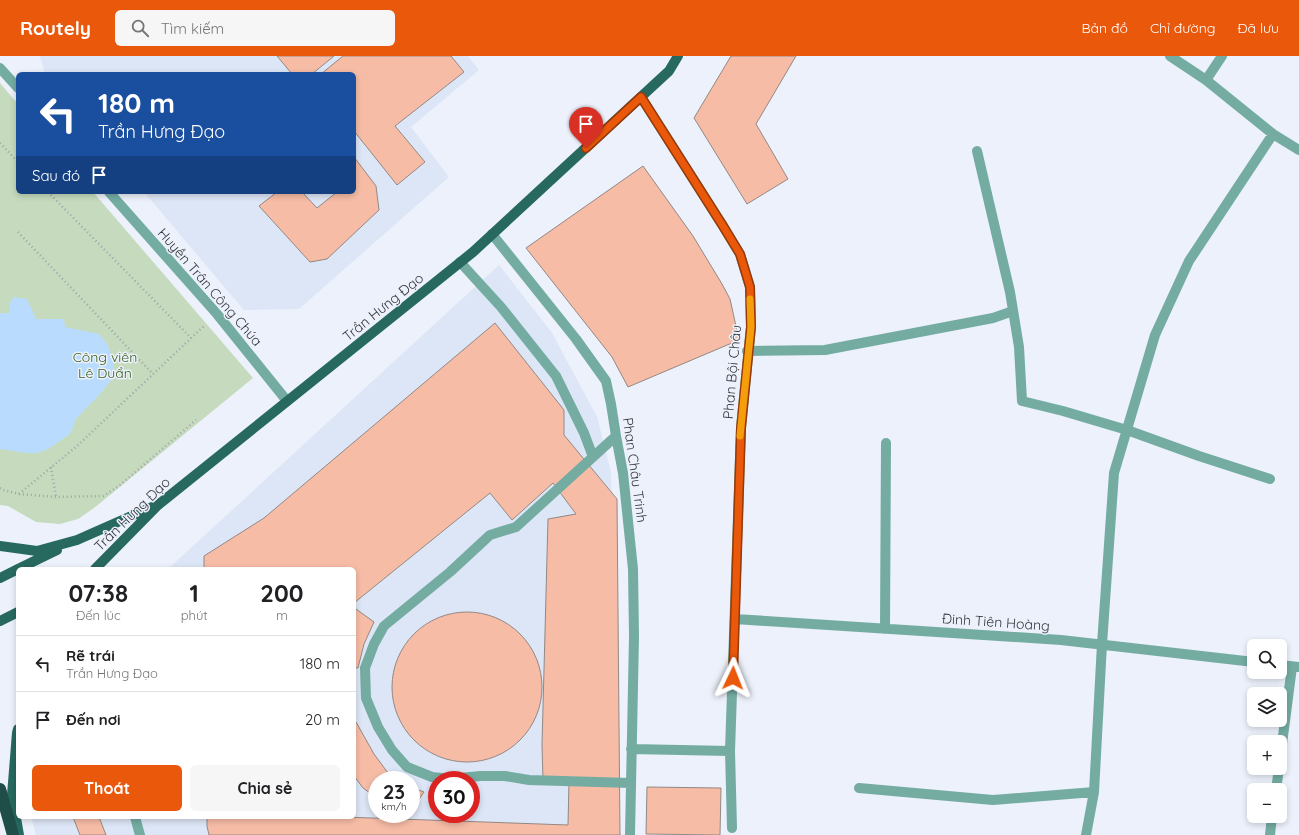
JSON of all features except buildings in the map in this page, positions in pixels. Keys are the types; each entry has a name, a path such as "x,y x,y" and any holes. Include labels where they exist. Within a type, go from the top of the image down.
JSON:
{"highway":[{"path":"0,789 13,835"}],"main road":[{"name":"Trần Hưng Đạo","path":"97,567 158,505 460,262 492,234 669,71 678,56"},
{"path":"22,567 77,540 158,505"},
{"path":"0,546 37,551 77,540"},
{"path":"0,578 16,570"},
{"path":"0,621 16,613"},
{"path":"16,745 12,794 16,817"},
{"path":"16,819 19,835"}],"street":[{"path":"1170,56 1206,80 1273,134 1299,150"},
{"path":"1206,80 1222,56"},
{"path":"0,68 16,86"},
{"name":"Phan Bội Châu","path":"641,97 740,254 750,287 751,327 747,351 741,428 730,751 732,828"},
{"path":"1086,835 1094,792 1102,644 1114,473 1155,335 1190,261 1273,134"},
{"path":"977,151 1010,292 1019,347 1022,401 1063,411 1127,430 1199,456 1270,479"},
{"name":"Huyền Trân Công Chúa","path":"111,194 216,314 287,401"},
{"name":"Phan Châu Trinh","path":"492,234 576,339 606,381 623,473 633,568 634,636 630,835"},
{"path":"460,262 501,307 556,376 584,433 593,457"},
{"path":"747,351 825,350 993,318 1013,311"},
{"path":"616,436 516,527 490,535 450,572 384,626 374,644 365,668 366,698 378,727 392,750 407,767 432,777 451,778 505,776 529,780 631,783"},
{"path":"885,629 886,443"},
{"name":"Đinh Tiên Hoàng","path":"735,619 1061,640 1247,661"},
{"path":"1284,735 1296,667"},
{"path":"631,749 730,751"},
{"path":"859,788 993,800 1094,792"},
{"path":"136,819 140,835"},
{"path":"1270,835 1271,823"}],"path":[{"path":"0,143 16,160"},
{"path":"50,194 190,338"},
{"path":"18,232 153,374"},
{"path":"19,494 77,446 216,314"},
{"path":"0,488 19,494 56,497 103,496 119,486 196,420"},
{"path":"51,467 56,497"}],"shaded area":[{"path":"40,56 468,56 479,70 411,127 449,177 299,309 244,310 146,194 356,194 356,72 44,72"},
{"path":"499,265 552,333 597,417 611,472 620,834 641,835 36,835 32,819 356,819 356,567 170,567"}],"green space":[{"name":"Công viên Lê Duẩn","path":"0,83 16,102 16,194 95,194 253,378 94,508 78,519 60,524 36,522 8,506 0,505"}],"water":[{"path":"14,297 27,299 36,319 64,319 65,327 99,334 108,345 112,357 114,371 112,379 102,392 76,419 70,434 48,449 37,453 0,449 0,313 9,313 10,302"}],"slow traffic":[{"path":"740,436 747,351 751,327 750,299"}],"route":[{"path":"586,148 641,97 740,254 750,287 751,327 747,351 741,428 733,678"}]}
